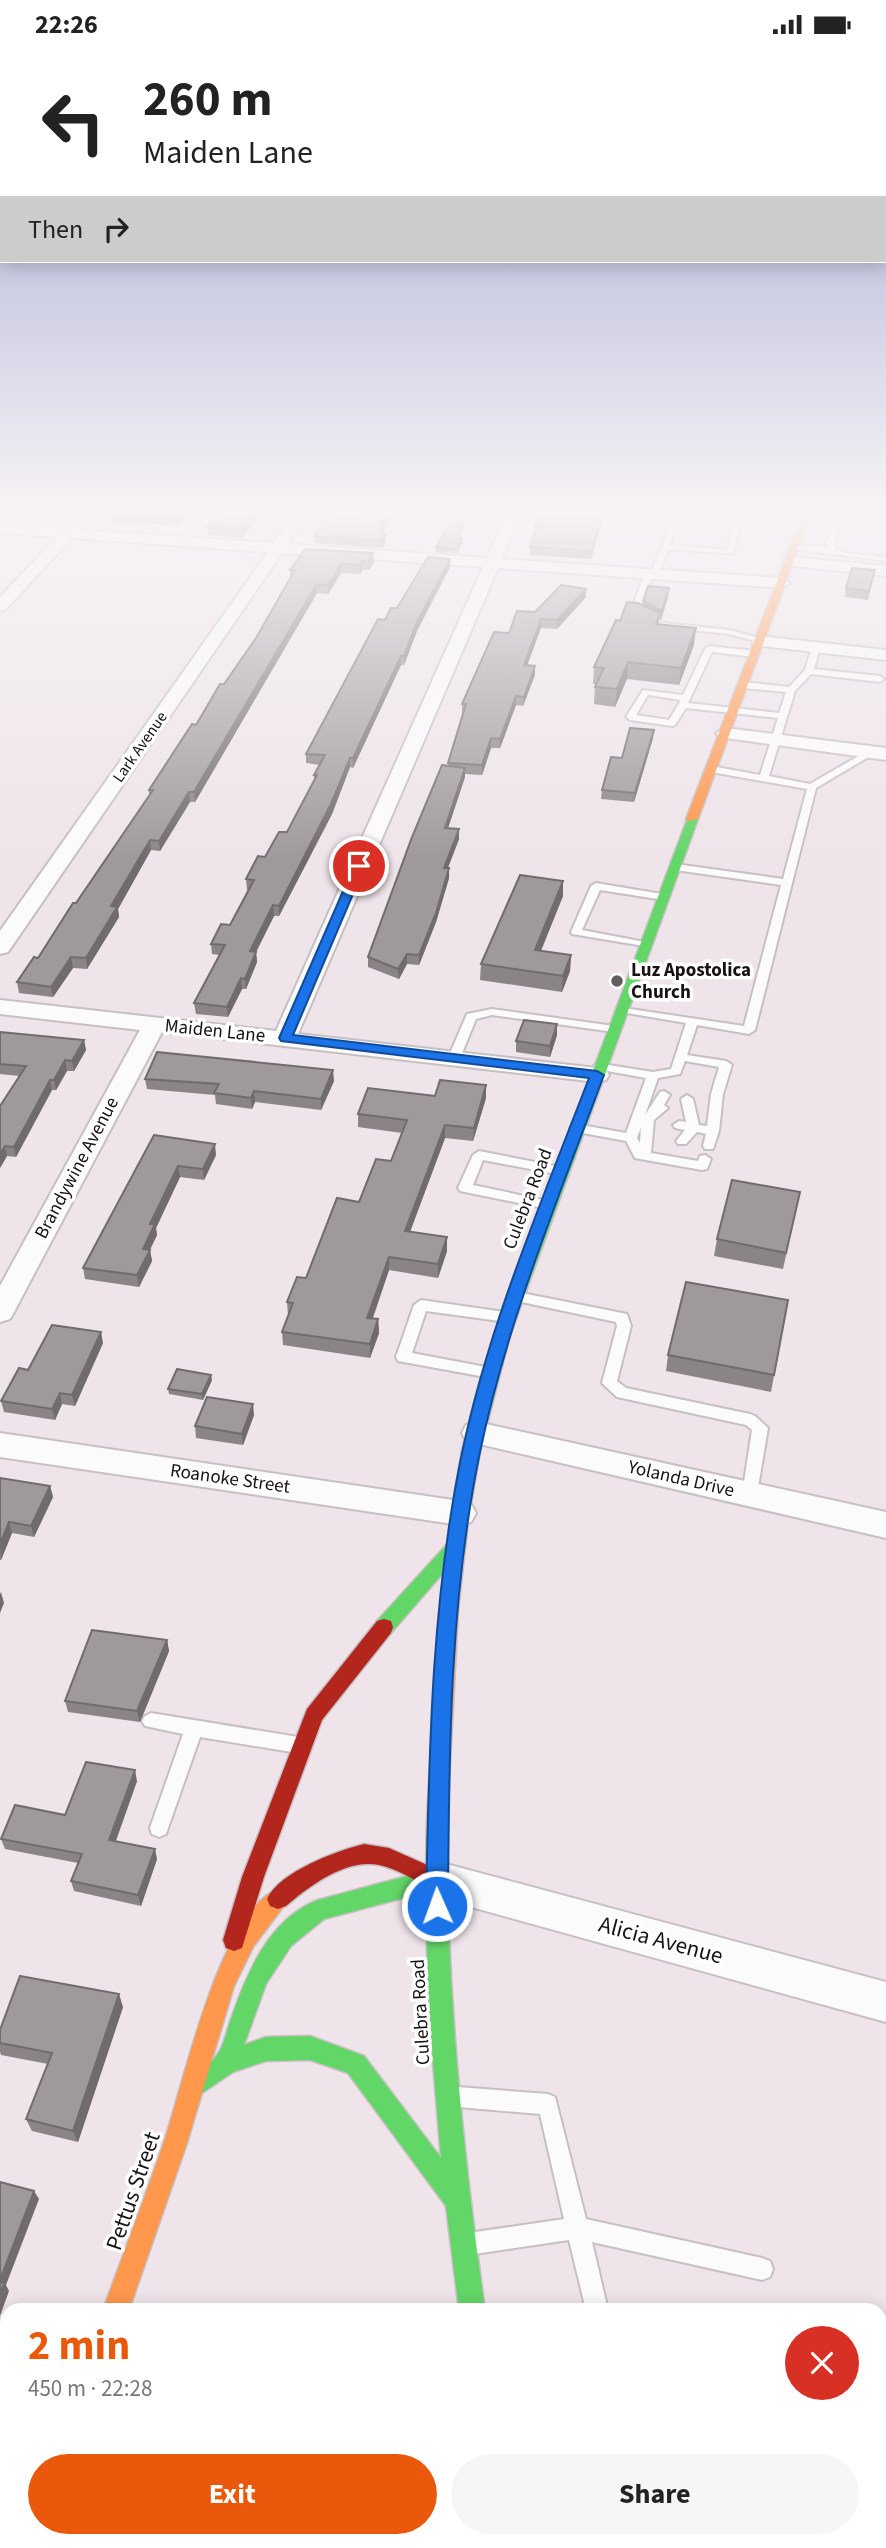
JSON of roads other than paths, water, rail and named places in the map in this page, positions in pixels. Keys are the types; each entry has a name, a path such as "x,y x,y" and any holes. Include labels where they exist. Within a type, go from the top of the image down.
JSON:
{"main road":[{"name":"Culebra Road","path":"471,2303 456,2199 447,2097 435,1879 439,1756 460,1513 492,1373 515,1296 765,628"},
{"path":"215,2001 253,1877 314,1715 369,1644 456,1546"},
{"name":"Pettus Street","path":"118,2303 193,2087 215,2001 258,1917 294,1884 332,1864 374,1854 435,1879"},
{"path":"226,2063 257,1978 282,1938 318,1910 435,1879"},
{"path":"193,2087 226,2063 266,2049 310,2047 356,2064 456,2199"}],"street":[{"name":"Lark Avenue","path":"0,947 223,628"},
{"path":"285,1038 464,628"},
{"path":"757,647 816,647 886,655"},
{"path":"724,733 879,753"},
{"name":"Maiden Lane","path":"0,1007 454,1058 599,1070"},
{"name":"Brandywine Avenue","path":"0,1312 154,1025"},
{"name":"Yolanda Drive","path":"477,1433 886,1525"},
{"name":"Roanoke Street","path":"0,1445 460,1513"},
{"name":"Alicia Avenue","path":"435,1879 886,2001"}],"lane":[{"path":"687,628 730,632 757,647"},
{"path":"757,647 709,649 684,701 672,723 630,717 646,692 684,701 733,711 783,716"},
{"path":"764,777 791,690 809,671 816,647"},
{"path":"809,671 880,679"},
{"path":"743,685 791,690"},
{"path":"621,1009 749,1030 812,787 822,779 879,753"},
{"path":"711,769 812,787"},
{"path":"675,867 787,883"},
{"path":"646,944 576,932 596,886 664,897"},
{"path":"454,1058 471,1016 492,1012 614,1029"},
{"path":"599,1070 653,1076 676,1071 692,1021"},
{"path":"631,1138 640,1155 702,1166 713,1131 718,1094 726,1065 681,1057"},
{"path":"652,1135 653,1076"},
{"path":"685,1105 694,1128"},
{"path":"631,1138 654,1112"},
{"path":"646,1151 654,1112"},
{"path":"679,1125 713,1131"},
{"path":"576,1128 631,1138"},
{"path":"679,1140 694,1128"},
{"path":"548,1205 465,1188 479,1154 561,1171"},
{"path":"515,1296 622,1318 624,1326 609,1383 622,1393 750,1420 760,1427 750,1495"},
{"path":"492,1373 403,1357 421,1304 508,1317"},
{"path":"151,1721 303,1746"},
{"path":"159,1828 194,1728"},
{"path":"447,2097 548,2104 595,2303"},
{"path":"463,2245 578,2228 762,2269"}],"place":[{"name":"Luz Apostolica Church","path":"617,981"}]}
